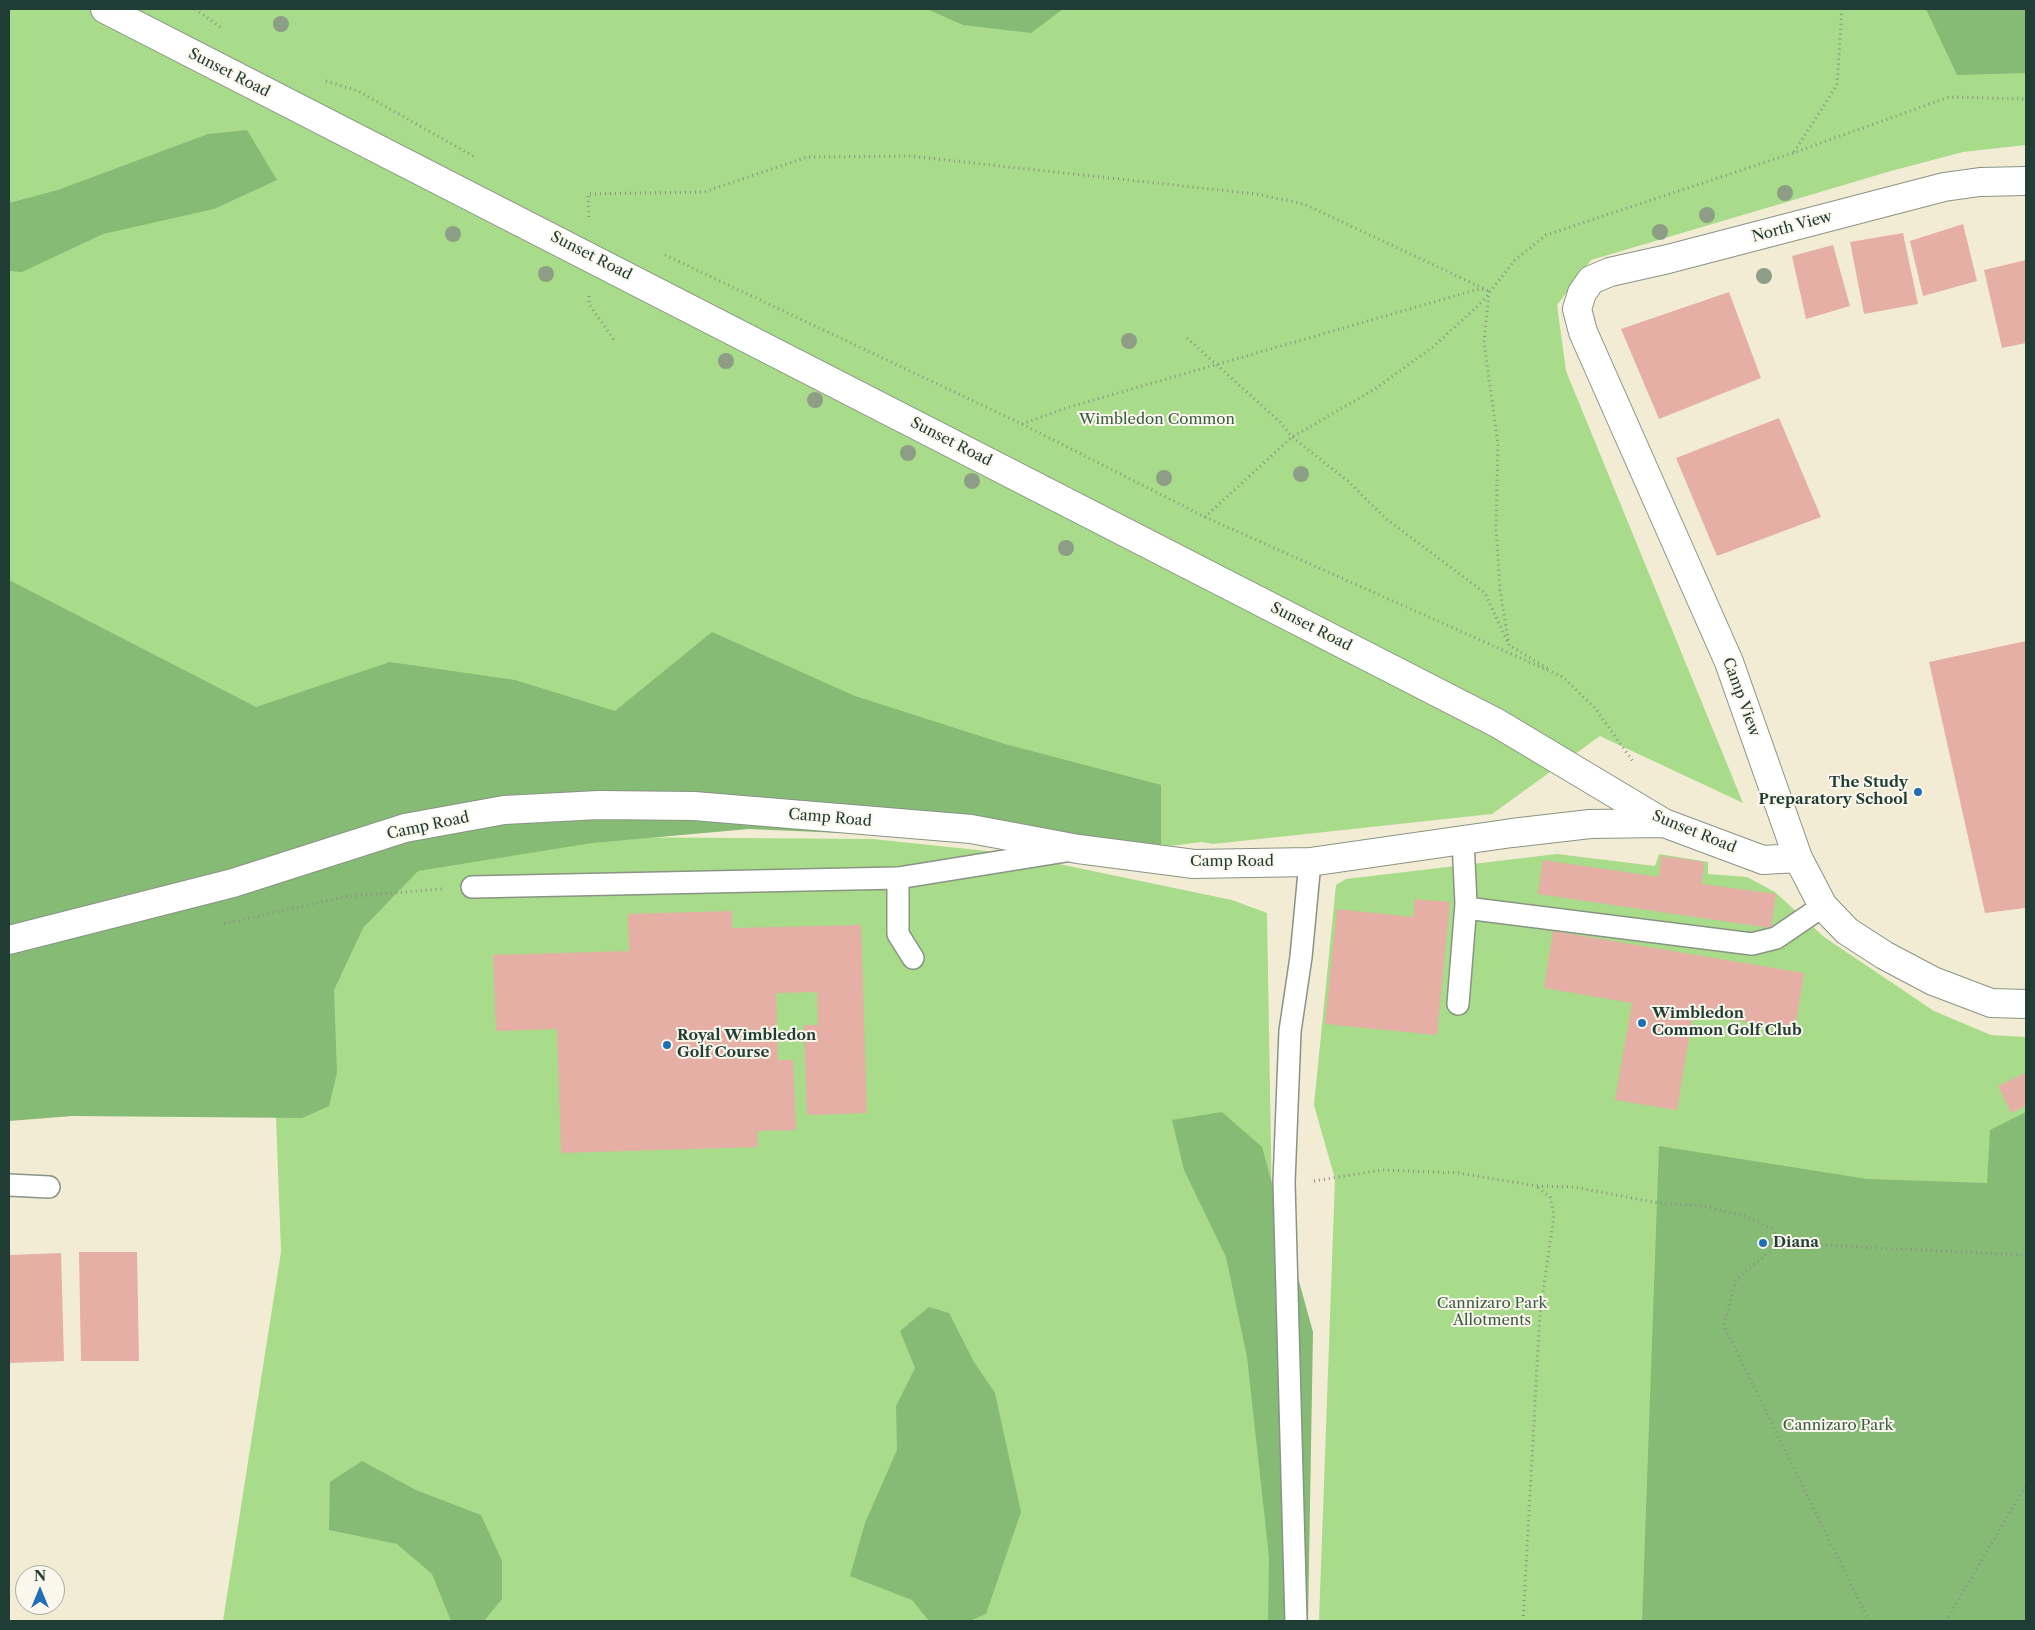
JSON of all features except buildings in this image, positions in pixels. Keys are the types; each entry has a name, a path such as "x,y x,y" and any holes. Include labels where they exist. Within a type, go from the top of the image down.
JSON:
{"street":[{"name":"Sunset Road","path":"105,9 1497,723 1657,819 1763,860 1798,858"},
{"name":"North View","path":"1577,309 1582,293 1591,280 1610,272 1668,259 1944,187 1980,182 2026,181"},
{"name":"Camp View","path":"1577,309 1583,332 1729,662 1798,858 1823,906 1847,931 1884,955 1933,981 1991,1003 2026,1004"},
{"name":"Camp Road","path":"9,940 233,883 405,828 504,810 599,805 694,806 971,830 1078,848 1194,864 1310,862 1590,824 1657,819"}],"lane":[{"path":"1458,1004 1466,908 1464,840"},
{"path":"472,886 898,878 1078,848"},
{"path":"1296,1621 1284,1182 1290,1031 1301,957 1310,862"},
{"path":"898,878 898,934 914,958"},
{"path":"1466,908 1752,944 1776,938 1823,906"},
{"path":"9,1185 49,1187"}],"path":[{"path":"195,9 230,34"},
{"path":"1793,153 1837,85 1842,9"},
{"path":"323,80 358,91 478,159"},
{"path":"1205,517 1292,437 1375,389 1434,346 1482,302 1515,260 1546,236 1793,153 1949,96 2026,99"},
{"path":"588,194 704,192 807,157 908,156 1256,194 1304,204 1489,291"},
{"path":"580,216 589,221"},
{"path":"662,253 1022,424 1205,517 1257,538 1563,677"},
{"path":"1022,424 1069,407 1479,289 1489,291"},
{"path":"1489,291 1484,342 1498,445 1496,527 1500,590 1509,645"},
{"path":"1187,338 1280,422 1292,437 1348,481 1385,518 1485,594 1509,645 1563,677 1596,708 1637,767 1657,819"},
{"path":"215,926 343,897 472,886"},
{"path":"1284,1182 1335,1179 1382,1170 1459,1173 1536,1186 1574,1188 1658,1202 1703,1206 1745,1216 1772,1229 1781,1243"},
{"path":"1523,1621 1540,1313 1554,1215 1550,1197 1536,1186"},
{"path":"1869,1621 1724,1326 1736,1279 1781,1243 2026,1255"},
{"path":"1946,1621 2026,1484"}],"green space":[{"name":"Wimbledon Common","path":"9,9 2026,9 2026,145 1963,152 1891,171 1591,260 1557,305 1566,371 1743,803 1600,736 1492,814 1213,844 1202,842 1161,847 1161,837 797,786 9,918"},
{"path":"927,9 1063,9 1031,33 963,25"},
{"path":"1926,9 2026,9 2026,73 1957,75"},
{"path":"247,130 277,180 214,209 103,234 22,272 9,271 9,203 58,190 208,134"},
{"path":"9,580 256,707 390,662 515,680 615,711 712,632 855,696 1005,744 1161,785 1161,847 749,829 592,843 418,871 363,928 334,990 337,1073 329,1106 302,1118 72,1116 9,1121"},
{"name":"Royal Wimbledon Golf Course","path":"592,837 873,839 1006,853 1232,900 1267,913 1279,1621 223,1621 281,1252 274,1063 378,866"},
{"name":"Cannizaro Park Allotments","path":"1557,854 1655,866 1659,854 1708,862 1708,874 1747,877 1775,892 1824,937 1934,1011 1991,1035 2026,1037 2026,1621 1319,1621 1335,1179 1314,1105 1336,885 1346,879"},
{"path":"1222,1112 1262,1147 1313,1332 1308,1621 1268,1621 1269,1557 1247,1357 1226,1257 1184,1170 1172,1120"},
{"name":"Cannizaro Park","path":"2026,1112 2026,1621 1642,1621 1659,1146 1867,1179 1987,1183 1990,1130"},
{"path":"929,1307 949,1313 974,1362 995,1393 1021,1512 986,1614 970,1621 929,1621 912,1600 850,1576 865,1523 897,1450 896,1406 915,1368 900,1331"},
{"path":"362,1461 416,1490 481,1515 502,1561 502,1599 484,1621 451,1621 432,1574 397,1544 329,1530 330,1482"}],"place":[{"name":"The Study Preparatory School","path":"1918,792"},
{"name":"Wimbledon Common Golf Club","path":"1642,1023"},
{"name":"Royal Wimbledon Golf Course","path":"667,1045"},
{"name":"Diana","path":"1763,1243"}]}
